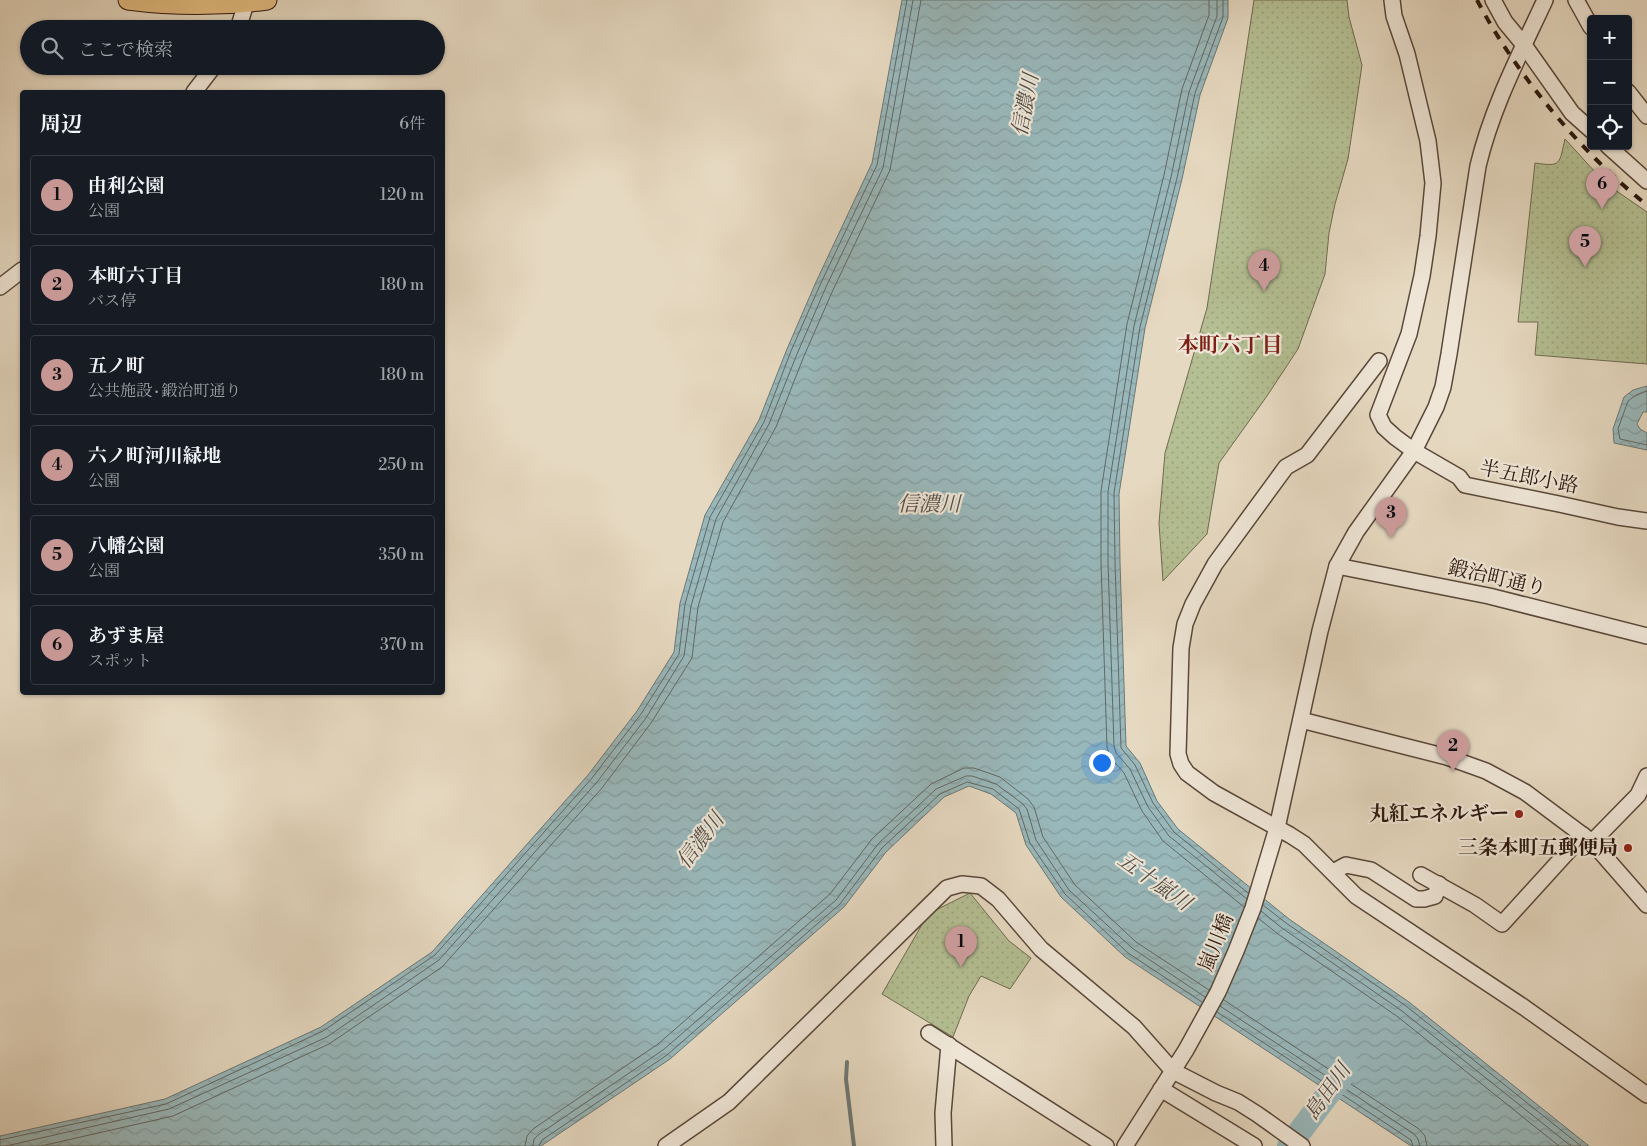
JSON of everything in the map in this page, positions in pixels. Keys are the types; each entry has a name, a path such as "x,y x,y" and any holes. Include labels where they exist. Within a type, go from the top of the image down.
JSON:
{"main road":[{"path":"128,0 201,4 268,0"}],"street":[{"name":"半五郎小路","path":"1392,0 1394,16 1407,54 1428,141 1433,182 1422,276 1409,334 1378,415 1384,427 1414,451 1459,477 1465,485 1618,517 1647,521"},
{"path":"1493,0 1505,22 1524,45 1572,113 1587,126"},
{"name":"嵐川橋","path":"1125,1146 1186,1050 1218,992 1253,908 1277,828 1320,631 1337,566 1356,532 1414,451 1436,407 1443,387 1449,354 1483,144 1500,97 1545,0"},
{"path":"1576,0 1587,20"},
{"path":"241,20 246,1"},
{"path":"196,90 207,75"},
{"path":"1632,97 1647,116"},
{"path":"1612,150 1647,181"},
{"path":"0,287 20,272"},
{"path":"1379,361 1307,455 1286,467 1262,498 1210,572 1192,604 1185,624 1181,648 1178,754 1181,764 1187,773 1214,793 1304,844 1356,896 1525,1008 1647,1095"},
{"name":"鍛治町通り","path":"1337,566 1489,596 1647,636"},
{"path":"1301,720 1447,757 1486,771 1525,792 1588,838 1647,905"},
{"path":"1421,875 1475,905 1502,924 1588,838 1638,795 1647,776"},
{"path":"1333,872 1346,865 1365,868 1416,899 1435,896 1438,884"},
{"path":"666,1146 729,1102 947,888 962,884 981,886 998,899 1041,950 1134,1027 1173,1071 1238,1102 1302,1146"},
{"path":"929,1033 1106,1146"},
{"path":"944,1146 943,1113 949,1045"},
{"path":"1161,1089 1254,1146"}],"green space":[{"path":"1254,0 1347,0 1349,17 1362,65 1348,159 1329,233 1325,274 1298,349 1219,463 1207,534 1163,581 1159,523 1165,453 1207,308"},
{"path":"1565,139 1596,173 1615,190 1647,212 1647,364 1535,355 1538,322 1518,322 1535,163 1555,164 1558,162"},
{"path":"970,893 1009,941 1031,958 1010,989 981,976 969,996 953,1037 882,994 928,914"}],"water":[{"name":"信濃川","path":"902,0 1228,0 1228,18 1200,95 1182,179 1145,328 1119,494 1126,746 1140,763 1157,801 1178,829 1289,919 1409,1002 1589,1146 1411,1146 1125,957 1061,897 1026,845 1016,813 991,794 969,786 944,797 886,852 844,907 670,1059 541,1146 0,1146 0,1136 165,1099 321,1027 432,952 588,775 637,711 674,652 680,603 705,515 759,420 816,282 872,163"},
{"path":"1647,386 1647,412 1643,412 1637,424 1640,429 1647,433 1647,450 1614,443 1613,429 1624,397 1633,390"}],"waterway":[{"path":"847,1062 846,1079 854,1146"},
{"name":"島田川","path":"1289,1146 1341,1077 1347,1065"}],"railway":[{"path":"1477,0 1510,56 1552,111 1598,162 1647,205"}],"place":[{"name":"あずま屋","path":"1602,209"},
{"name":"八幡公園","path":"1585,267"},
{"name":"六ノ町河川緑地","path":"1264,291"},
{"name":"五ノ町","path":"1391,538"},
{"name":"本町六丁目","path":"1453,771"},
{"name":"丸紅エネルギー","path":"1519,814"},
{"name":"三条本町五郵便局","path":"1628,848"},
{"name":"由利公園","path":"961,967"}],"district":[{"name":"本町六丁目","path":"1230,346"}],"water label":[{"name":"五十嵐川","path":"1154,882"}]}
